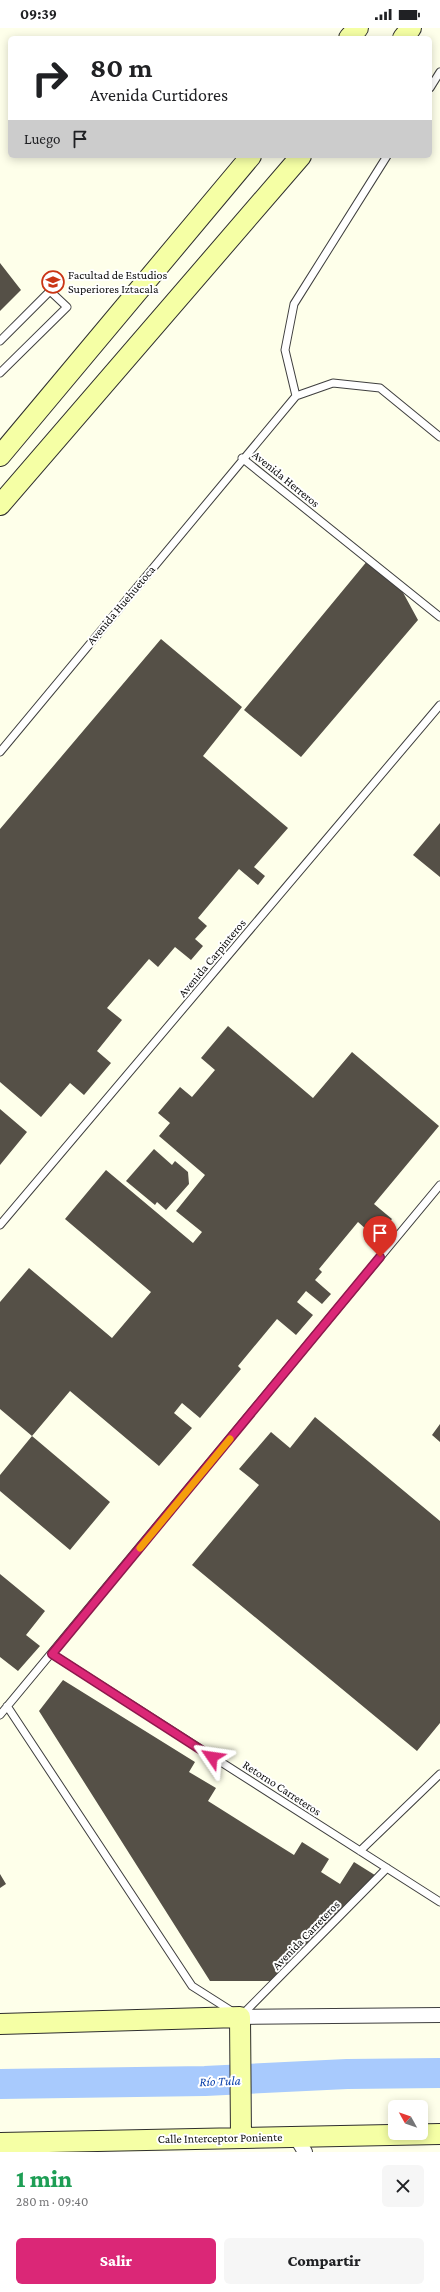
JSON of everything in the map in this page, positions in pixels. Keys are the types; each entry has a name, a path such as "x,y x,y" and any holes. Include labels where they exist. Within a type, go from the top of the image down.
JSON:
{"main road":[{"path":"351,36 358,28"},
{"path":"405,36 411,28"},
{"path":"33,465 5,450 249,158"},
{"path":"0,505 298,158"},
{"path":"0,2024 240,2023 241,2129"},
{"name":"Calle Interceptor Poniente","path":"0,2143 68,2146 187,2142 241,2129 300,2144 440,2134"}],"street":[{"path":"240,2023 440,2015"}],"lane":[{"path":"432,85 440,72"},
{"path":"387,158 294,304 285,350 296,396 333,383 380,388 440,437"},
{"path":"0,341 50,291 67,307 0,373"},
{"name":"Avenida Herreros","path":"296,396 242,458 440,617"},
{"name":"Avenida Huehuetoca","path":"0,752 242,458"},
{"name":"Avenida Carpinteros","path":"0,1226 440,705"},
{"path":"0,1715 440,1185"},
{"name":"Retorno Carreteros","path":"52,1654 440,1902"},
{"path":"7,1706 192,1986 240,2023"},
{"path":"360,1851 440,1774"},
{"name":"Avenida Carreteros","path":"240,2023 387,1868"}],"building":[{"path":"0,263 21,290 0,311"},
{"path":"368,560 400,587 418,620 301,757 244,710"},
{"path":"161,639 242,707 203,756 288,828 254,867 265,876 258,885 239,869 198,918 207,926 195,939 203,946 191,960 175,947 158,967 149,959 107,1008 122,1020 97,1051 111,1063 84,1095 70,1083 41,1117 0,1082 0,829"},
{"path":"440,823 440,877 413,855"},
{"path":"228,1026 313,1098 352,1052 439,1126 374,1204 392,1219 376,1238 358,1222 319,1269 322,1272 315,1280 331,1294 322,1304 306,1291 297,1302 313,1315 296,1335 277,1319 238,1366 241,1369 200,1418 182,1403 174,1413 192,1428 159,1466 70,1391 32,1436 0,1409 0,1302 29,1268 112,1338 151,1292 65,1219 106,1170 193,1243 202,1232 176,1211 205,1175 159,1136 170,1123 158,1113 180,1087 192,1097 215,1070 201,1058"},
{"path":"0,1109 27,1132 0,1165"},
{"path":"154,1149 172,1165 175,1161 188,1172 189,1184 166,1210 157,1202 155,1205 126,1181"},
{"path":"315,1417 440,1521 440,1723 417,1751 192,1565 259,1485 239,1469 271,1432 290,1448"},
{"path":"440,1424 440,1442 432,1435"},
{"path":"32,1436 110,1502 70,1550 0,1491 0,1475"},
{"path":"0,1574 45,1611 26,1635 40,1646 18,1671 0,1657"},
{"path":"63,1680 195,1762 189,1772 216,1788 208,1801 294,1855 302,1842 329,1859 321,1872 340,1884 354,1862 378,1877 275,1981 210,1981 39,1711"},
{"path":"0,1874 6,1884 0,1888"}],"waterway":[{"name":"Río Tula","path":"0,2084 205,2081 347,2074 440,2073"}],"slow traffic":[{"path":"140,1548 230,1439"}],"place":[{"name":"Facultad de Estudios Superiores Iztacala","path":"53,282"}],"route":[{"path":"212,1757 52,1654 380,1257"}]}
